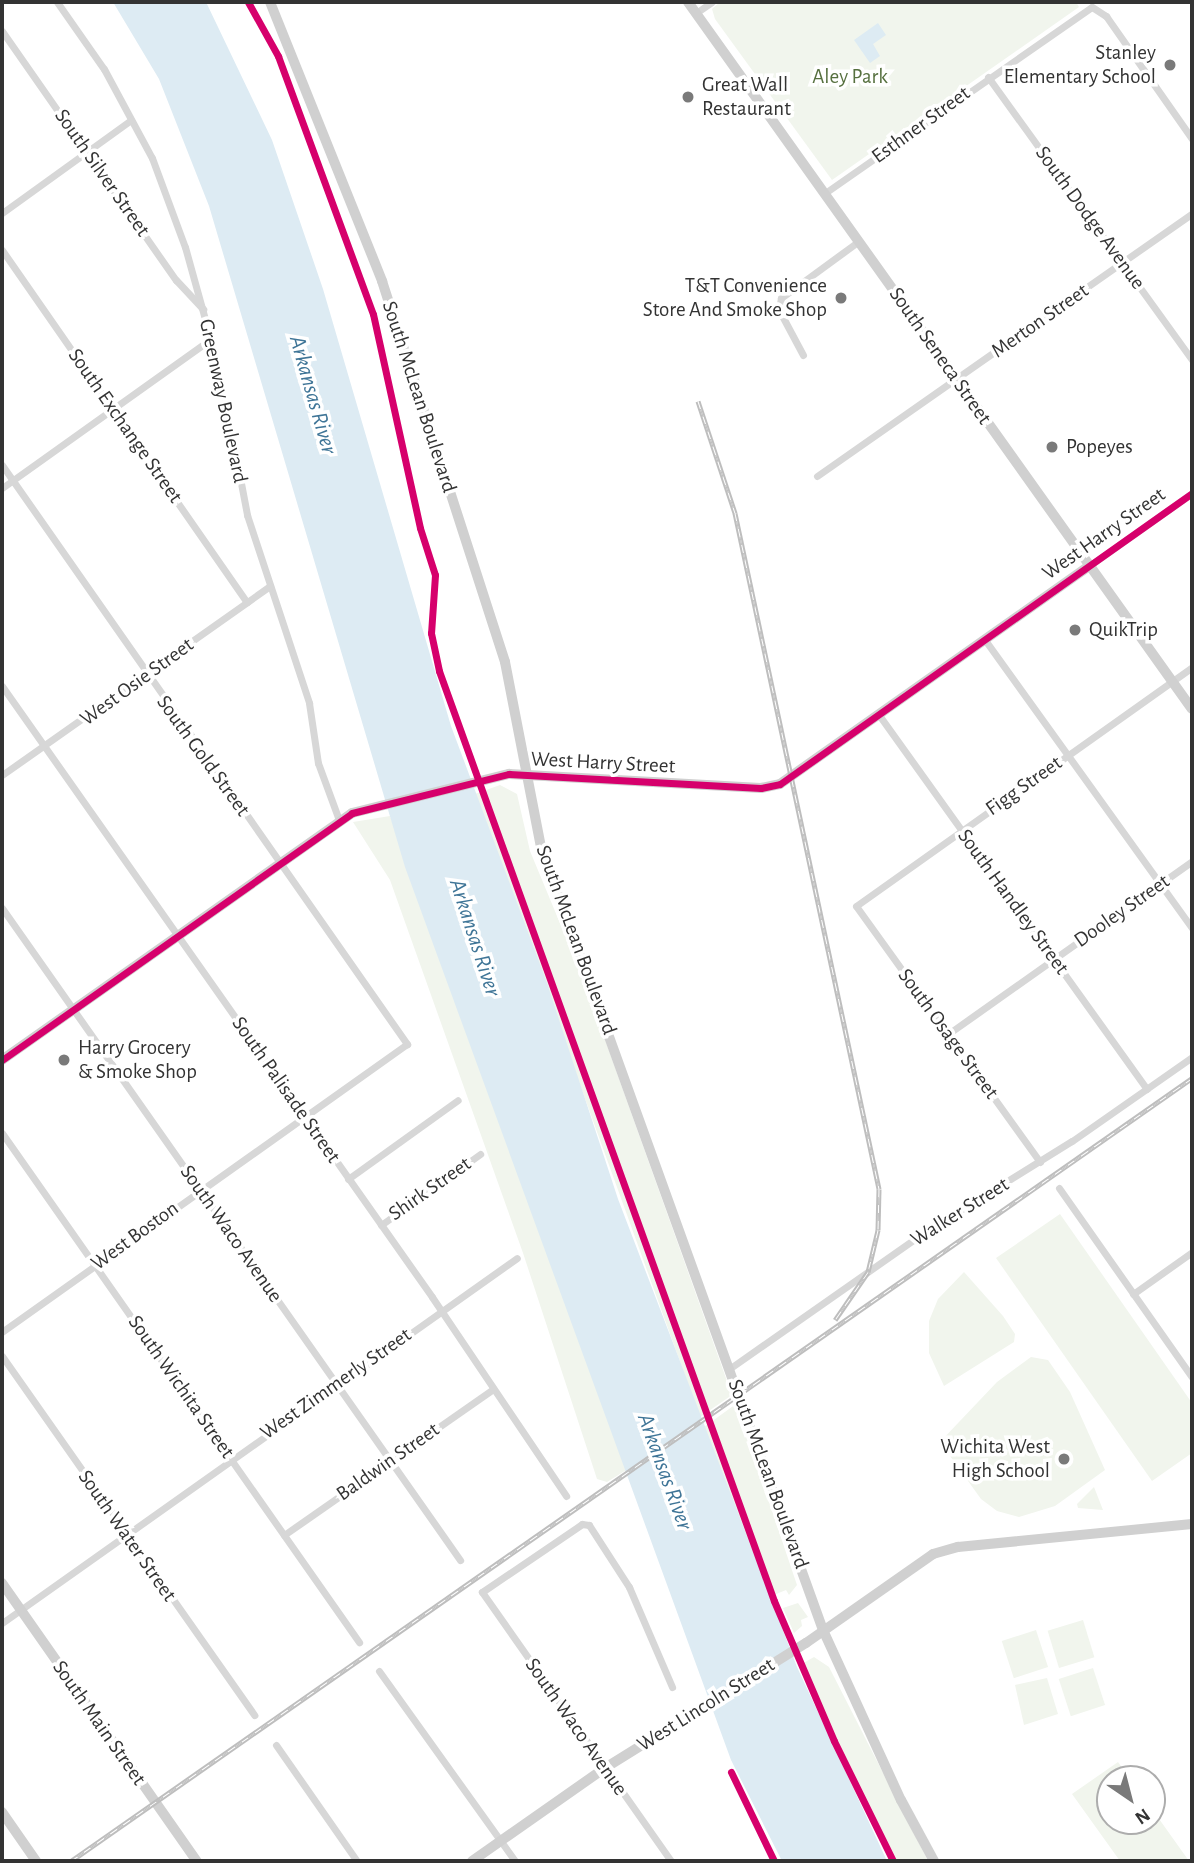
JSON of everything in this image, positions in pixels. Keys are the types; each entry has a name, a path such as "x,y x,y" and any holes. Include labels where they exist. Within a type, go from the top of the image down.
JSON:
{"street":[{"name":"Greenway Boulevard","path":"57,2 152,158 205,312 244,503 309,703 318,763 339,820"},
{"name":"South McLean Boulevard","path":"270,2 382,281 505,662 541,848 823,1630 901,1800 934,1861"},
{"name":"South Seneca Street","path":"688,2 1192,709"},
{"path":"696,13 712,2"},
{"name":"Esthner Street","path":"825,193 1086,8 1099,8 1192,139"},
{"name":"South Silver Street","path":"2,31 176,280 205,312"},
{"name":"South Dodge Avenue","path":"988,77 1192,360"},
{"path":"2,213 131,120"},
{"name":"Merton Street","path":"817,476 1192,213"},
{"path":"803,355 779,310 781,298 859,241"},
{"name":"South Exchange Street","path":"2,250 247,602"},
{"path":"2,488 212,338"},
{"name":"South Gold Street","path":"2,466 407,1044"},
{"name":"West Harry Street","path":"2,1060 278,861 352,813 488,778 526,776 761,788 791,778 1192,493"},
{"name":"West Osie Street","path":"2,775 270,586"},
{"path":"985,640 1192,928"},
{"name":"Figg Street","path":"856,906 1192,667"},
{"name":"South Palisade Street","path":"2,686 381,1224 566,1496"},
{"name":"South Handley Street","path":"879,715 1147,1088"},
{"name":"Dooley Street","path":"948,1034 1192,861"},
{"name":"South Osage Street","path":"856,906 1040,1162"},
{"name":"South Waco Avenue","path":"2,908 460,1560"},
{"name":"West Boston","path":"2,1332 407,1044"},
{"name":"Walker Street","path":"729,1369 925,1231 1040,1162 1192,1057"},
{"path":"348,1179 458,1100"},
{"name":"South Wichita Street","path":"2,1133 359,1642"},
{"name":"Shirk Street","path":"381,1224 480,1154"},
{"path":"1059,1188 1192,1377"},
{"path":"1133,1294 1192,1252"},
{"name":"West Zimmerly Street","path":"2,1622 336,1383 517,1258"},
{"name":"South Water Street","path":"2,1356 254,1715"},
{"name":"Baldwin Street","path":"284,1535 492,1390"},
{"name":"South Waco Avenue","path":"671,1861 482,1592 582,1524 589,1525 620,1571 672,1686"},
{"name":"West Lincoln Street","path":"472,1861 605,1768 806,1643 898,1577 948,1549 1192,1524"},
{"name":"South Main Street","path":"2,1583 197,1861"},
{"path":"379,1671 514,1861"},
{"path":"276,1745 357,1861"},
{"path":"2,1812 36,1861"}],"green space":[{"name":"Aley Park","path":"720,2 1076,2 1079,7 832,180 715,19 712,9"},
{"path":"500,785 517,794 530,851 584,981 732,1395 700,1417 475,794"},
{"path":"390,816 628,1469 607,1482 597,1479 523,1253 390,880 353,822"},
{"path":"1060,1214 1192,1403 1192,1453 1152,1481 996,1258"},
{"path":"964,1272 1003,1316 1015,1334 1014,1342 944,1386 929,1353 929,1321 938,1299"},
{"path":"1031,1357 1048,1360 1070,1392 1105,1470 1055,1506 1019,1517 997,1511 981,1499 940,1442 997,1382"},
{"path":"736,1404 797,1585 789,1595 786,1590 769,1597 704,1427"},
{"path":"1094,1487 1103,1510 1078,1508 1077,1504"},
{"path":"798,1603 808,1617 801,1620 802,1626 794,1633 783,1608"},
{"path":"1083,1620 1094,1657 1059,1668 1048,1631"},
{"path":"1036,1630 1048,1667 1014,1678 1002,1641"},
{"path":"814,1657 829,1667 928,1861 891,1861 800,1665"},
{"path":"1093,1668 1105,1705 1071,1716 1059,1679"},
{"path":"1047,1678 1058,1714 1024,1725 1015,1685"},
{"path":"1096,1777 1096,1828 1072,1794"},
{"path":"1166,1829 1189,1861 1120,1861 1101,1835 1166,1835"}],"water":[{"name":"Arkansas River","path":"113,2 206,2 272,140 323,289 451,726 547,983 618,1199 797,1667 887,1861 782,1861 731,1760 405,867 209,206 159,79"},
{"path":"878,23 886,35 873,44 880,56 870,63 854,40"}],"railway":[{"path":"698,401 735,513 879,1189 878,1230 868,1272 835,1320"},
{"path":"71,1861 1192,1078"}],"cycle path":[{"path":"248,2 278,56 373,314 420,528 435,575 431,633 439,671 774,1601 834,1741 893,1861"},
{"path":"2,1060 352,813 509,774 761,788 780,784 1192,493"},
{"path":"731,1772 774,1861"}],"place":[{"name":"Stanley Elementary School","path":"1170,65"},
{"name":"Great Wall Restaurant","path":"688,97"},
{"name":"T&T Convenience Store And Smoke Shop","path":"841,298"},
{"name":"Popeyes","path":"1052,447"},
{"name":"QuikTrip","path":"1075,630"},
{"name":"Harry Grocery & Smoke Shop","path":"64,1060"},
{"name":"Wichita West High School","path":"1064,1459"}]}
